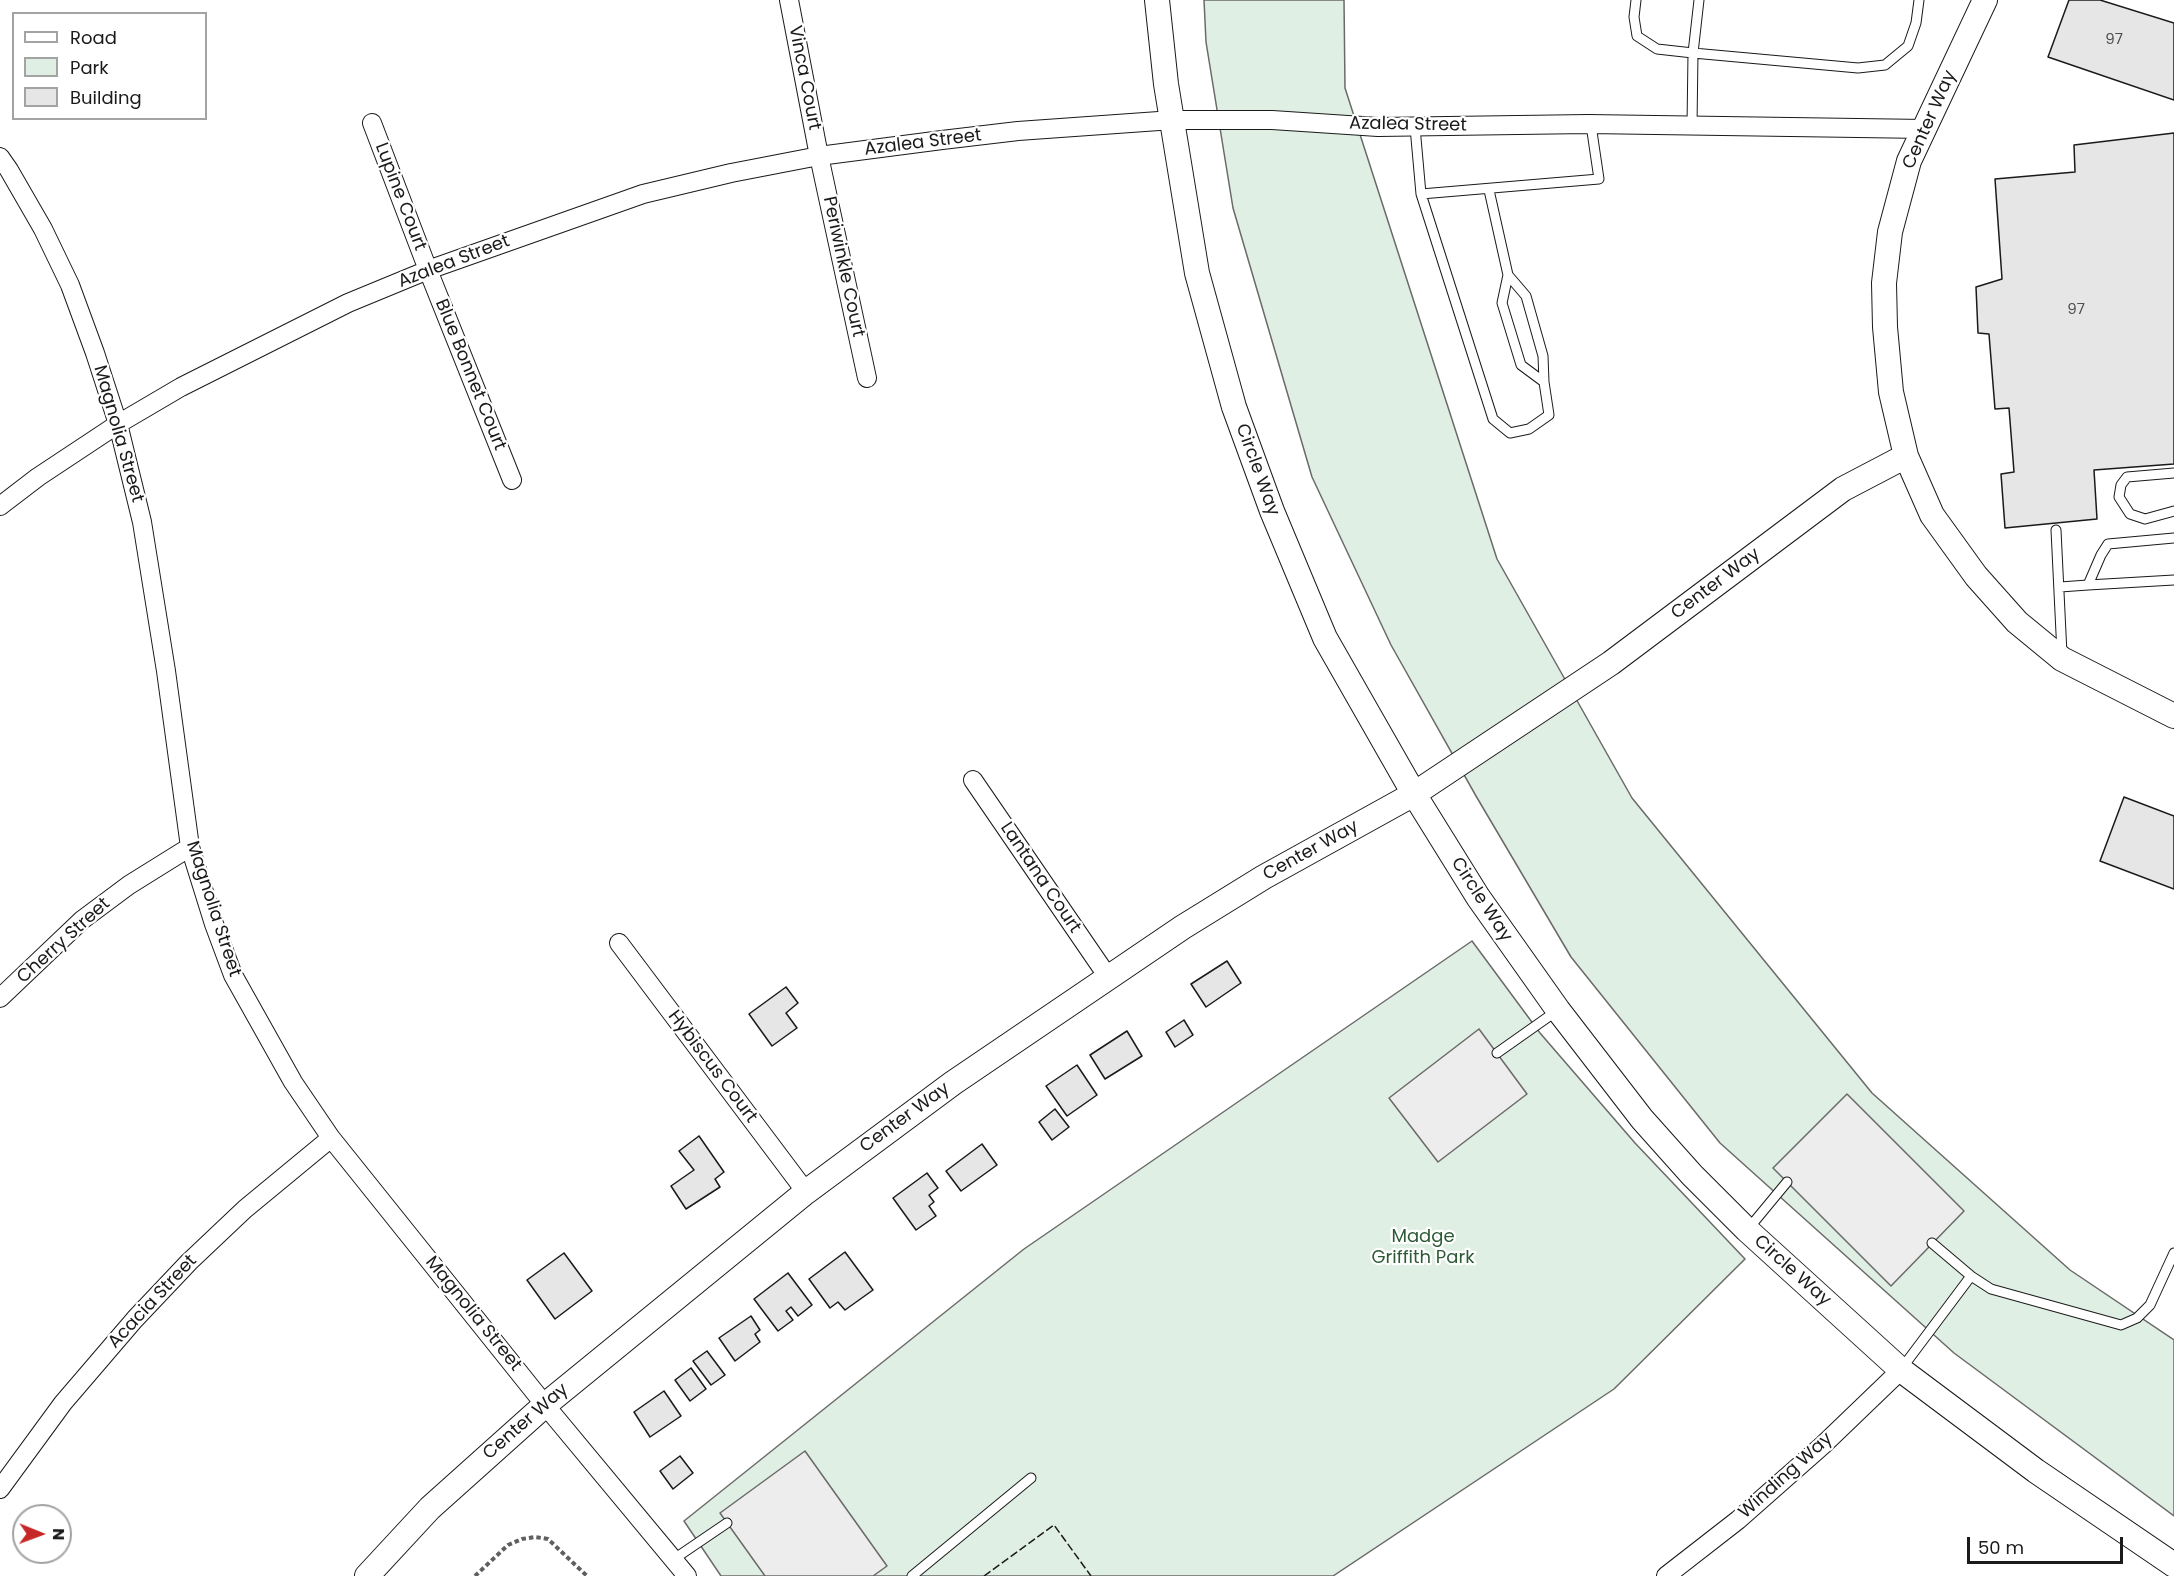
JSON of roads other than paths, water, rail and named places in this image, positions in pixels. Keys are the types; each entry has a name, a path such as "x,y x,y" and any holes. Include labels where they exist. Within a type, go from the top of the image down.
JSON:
{"street":[{"name":"Vinca Court","path":"789,0 819,156"},
{"name":"Circle Way","path":"1156,0 1166,84 1197,273 1234,407 1272,511 1325,638 1414,794 1478,897 1558,1010 1642,1119 1692,1175 1747,1230 1901,1370 2036,1471 2174,1565"},
{"name":"Center Way","path":"367,1576 430,1508 545,1405 806,1192 954,1083 1183,927 1264,877 1414,794 1611,663 1843,489 1906,456 1891,392 1885,327 1884,283 1890,232 1909,161 1985,0"},
{"name":"Azalea Street","path":"0,506 38,477 118,424 181,387 348,303 428,270 643,194 731,173 819,156 1018,131 1173,120 1272,120 1378,127 1591,125 1925,129"},
{"name":"Lupine Court","path":"372,123 428,270"},
{"name":"Periwinkle Court","path":"819,156 867,378"},
{"name":"Magnolia Street","path":"0,157 43,229 70,285 118,424 142,522 166,671 190,847 233,975 293,1082 331,1138 545,1405 687,1576"},
{"name":"Blue Bonnet Court","path":"428,270 512,480"},
{"path":"1906,456 1932,515 1976,576 2017,622 2062,659 2174,716"},
{"name":"Lantana Court","path":"973,780 1107,977"},
{"name":"Cherry Street","path":"0,998 82,920 129,885 190,847"},
{"name":"Hybiscus Court","path":"619,943 806,1192"},
{"name":"Acacia Street","path":"0,1489 63,1404 143,1311 189,1262 245,1209 331,1138"},
{"name":"Winding Way","path":"1666,1576 1755,1505 1823,1445 1901,1370"}],"lane":[{"path":"1636,0 1634,17 1638,36 1657,49 1858,68 1885,65 1908,46 1916,23 1919,0"},
{"path":"1692,127 1692,53 1699,0"},
{"path":"1421,194 1599,179 1591,125"},
{"path":"1415,127 1421,194 1493,418 1510,433 1529,429 1549,415 1543,356 1526,296 1508,275"},
{"path":"1489,190 1508,275 1502,303 1521,365 1544,382"},
{"path":"2174,473 2127,477 2121,485 2119,497 2130,514 2145,519 2174,511"},
{"path":"2056,530 2062,659"},
{"path":"2088,585 2108,544 2174,538"},
{"path":"2060,587 2174,580"},
{"path":"1497,1053 1558,1010"},
{"path":"1747,1230 1787,1182"},
{"path":"1932,1243 1971,1276 1991,1288 2121,1325 2137,1318 2150,1305 2170,1274 2174,1253"},
{"path":"1901,1370 1971,1276"},
{"path":"912,1576 1031,1478"},
{"path":"674,1559 727,1523"}],"park label":[{"name":"Madge Griffith Park","path":"1423,1247"}]}
